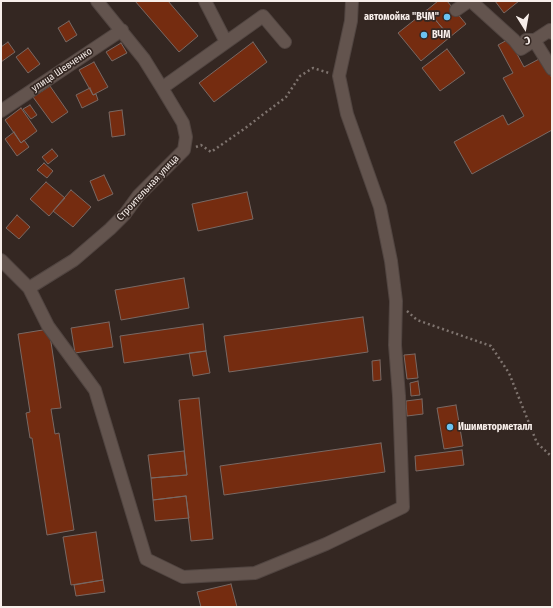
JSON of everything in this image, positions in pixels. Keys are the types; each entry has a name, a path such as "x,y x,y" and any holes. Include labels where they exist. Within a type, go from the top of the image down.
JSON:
{"street":[{"name":"Строительная улица","path":"29,288 74,260 110,229 125,214 138,196 184,150 186,137 183,123 144,58 98,1"},
{"path":"205,1 226,42"},
{"path":"1,260 29,288 48,326 95,390 146,558 183,577 255,572 326,544 403,507 400,396 395,345 396,301 391,261 380,207 348,114 339,76 351,21 352,1"},
{"path":"456,10 471,2 521,48 550,30 552,33"},
{"path":"162,88 263,16 285,42"},
{"name":"улица Шевченко","path":"1,111 122,30"},
{"path":"534,40 552,70"}],"path":[{"path":"184,150 201,146 211,152 286,97 300,76 313,68 339,76"},
{"path":"396,301 417,320 491,346 509,373 537,443 552,457"}],"building":[{"path":"135,1 168,1 198,36 179,52"},
{"name":"автомойка \"ВЧМ\"","path":"438,1 447,1 466,24 450,37 427,10"},
{"path":"495,1 519,1 504,13"},
{"name":"ВЧМ","path":"427,10 450,37 421,61 398,33"},
{"path":"69,21 77,35 66,42 58,28"},
{"path":"509,39 524,67 541,58 552,78 552,130 472,174 454,142 503,115 508,125 524,116 503,78 513,73 498,45"},
{"path":"8,42 15,52 1,62 1,47"},
{"path":"253,42 267,62 214,102 199,83"},
{"path":"121,43 127,53 112,61 106,52"},
{"path":"28,48 40,64 28,73 16,57"},
{"path":"447,49 465,73 440,91 422,68"},
{"path":"94,62 108,87 93,95 79,70"},
{"path":"50,86 68,112 52,123 33,97"},
{"path":"90,88 93,95 96,94 98,100 82,108 76,95"},
{"path":"30,105 37,115 31,119 23,109"},
{"path":"21,108 37,131 21,143 5,120"},
{"path":"122,110 125,135 112,137 109,112"},
{"path":"14,132 21,143 24,140 29,147 17,156 5,139"},
{"path":"52,149 58,156 48,164 42,157"},
{"path":"44,163 53,171 47,178 37,170"},
{"path":"104,175 113,194 98,201 90,181"},
{"path":"46,182 65,198 49,216 30,199"},
{"path":"71,190 91,207 73,227 53,211"},
{"path":"247,192 253,219 198,231 192,204"},
{"path":"17,215 30,227 19,239 6,228"},
{"path":"184,278 189,308 121,320 115,290"},
{"path":"363,317 368,352 229,372 224,336"},
{"path":"109,322 113,347 75,353 71,328"},
{"path":"203,324 206,351 124,363 120,336"},
{"path":"49,329 61,408 51,409 55,434 59,433 74,530 47,535 32,438 30,438 26,413 30,412 18,334"},
{"path":"206,351 210,373 193,376 189,353"},
{"path":"415,354 418,378 407,379 404,355"},
{"path":"380,360 381,380 373,381 372,361"},
{"path":"418,381 420,395 411,396 410,383"},
{"path":"199,398 213,539 191,541 186,496 153,500 151,478 187,475 179,400"},
{"path":"422,399 423,414 407,416 406,401"},
{"name":"Ишимвторметалл","path":"456,405 463,446 444,449 437,408"},
{"path":"381,443 385,472 224,495 220,466"},
{"path":"462,450 464,465 416,471 415,456"},
{"path":"184,451 187,475 151,478 148,455"},
{"path":"186,496 189,518 155,521 153,500"},
{"path":"96,532 103,580 71,585 63,537"},
{"path":"103,580 105,592 76,596 74,585"},
{"path":"231,584 237,607 201,607 197,592"}],"place":[{"name":"автомойка \"ВЧМ\"","path":"447,17"},
{"name":"ВЧМ","path":"424,35"},
{"name":"Ишимвторметалл","path":"450,427"}]}
